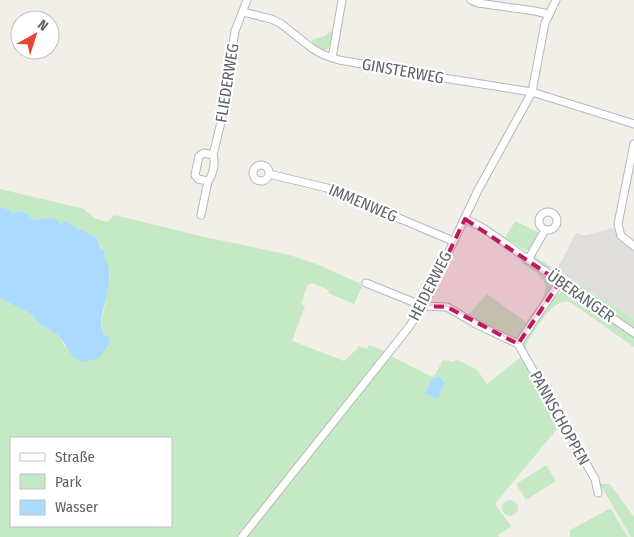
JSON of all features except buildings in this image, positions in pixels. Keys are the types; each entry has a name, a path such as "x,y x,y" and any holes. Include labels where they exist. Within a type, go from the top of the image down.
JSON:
{"street":[{"name":"FLIEDERWEG","path":"201,215 215,159 213,155 222,118 235,31 247,0"},
{"path":"243,12 280,22 313,50 332,58 342,0"},
{"path":"471,0 478,3 548,14"},
{"name":"HEIDERWEG","path":"242,537 409,328 423,306 482,182 532,92 538,55 548,14 556,0"},
{"name":"GINSTERWEG","path":"332,58 532,92 634,124"},
{"path":"634,144 618,224 621,236 634,246"},
{"path":"208,181 198,179 195,175 199,156 204,153 213,155"},
{"name":"IMMENWEG","path":"269,174 327,188 453,241"},
{"name":"ÜBERANGER","path":"465,219 483,228 634,333"},
{"path":"528,260 545,230"},
{"path":"366,283 423,306 447,307 476,324 518,344 560,282"},
{"name":"PANNSCHOPPEN","path":"518,344 594,479 598,493"}],"highlighted area":[{"path":"465,219 560,282 518,344 447,307 423,306"}],"shaded area":[{"path":"612,228 634,247 634,319 557,270 576,233 587,235"}],"green space":[{"path":"331,31 332,40 327,50 323,50 312,43 313,39 325,36"},
{"path":"0,189 84,209 94,218 107,222 114,215 290,255 319,265 361,284 362,287 354,304 328,293 329,290 312,283 308,285 301,303 305,306 292,341 344,361 358,346 367,349 369,345 387,352 241,537 0,537 0,298 31,314 43,327 60,337 65,347 104,335 101,325 110,272 97,238 84,233 79,228 60,226 51,218 34,219 25,213 13,215 11,210 0,207"},
{"path":"515,221 541,234 529,250 525,250 505,238"},
{"path":"534,256 634,319 634,329 532,260"},
{"path":"523,260 545,275 552,289 522,335 509,338 467,316 487,294 526,322 543,296 545,285 538,275 521,262"},
{"path":"562,292 573,294 634,336 634,347 570,302 558,304 552,308 526,344 526,351 544,381 555,406 522,346 523,341 552,298"},
{"path":"389,355 430,376 435,375 443,360 454,362 456,359 477,370 487,384 522,356 561,424 495,504 511,526 498,535 499,537 244,537","holes":["432,379 445,381 440,395 425,391"]},
{"path":"546,465 556,481 526,500 516,484"},
{"path":"600,484 610,484 634,517 634,537 631,537"},
{"path":"510,500 518,508 510,516 502,508"},
{"path":"611,509 628,537 570,537 570,530"}],"water":[{"path":"0,207 11,210 13,215 17,211 25,213 34,220 51,218 58,220 61,226 64,221 97,238 100,248 105,253 104,258 108,264 109,271 108,289 101,323 104,335 110,338 109,344 99,358 83,362 74,358 60,337 43,327 31,314 0,298"},
{"path":"439,377 445,382 438,399 425,392 432,379"}]}
